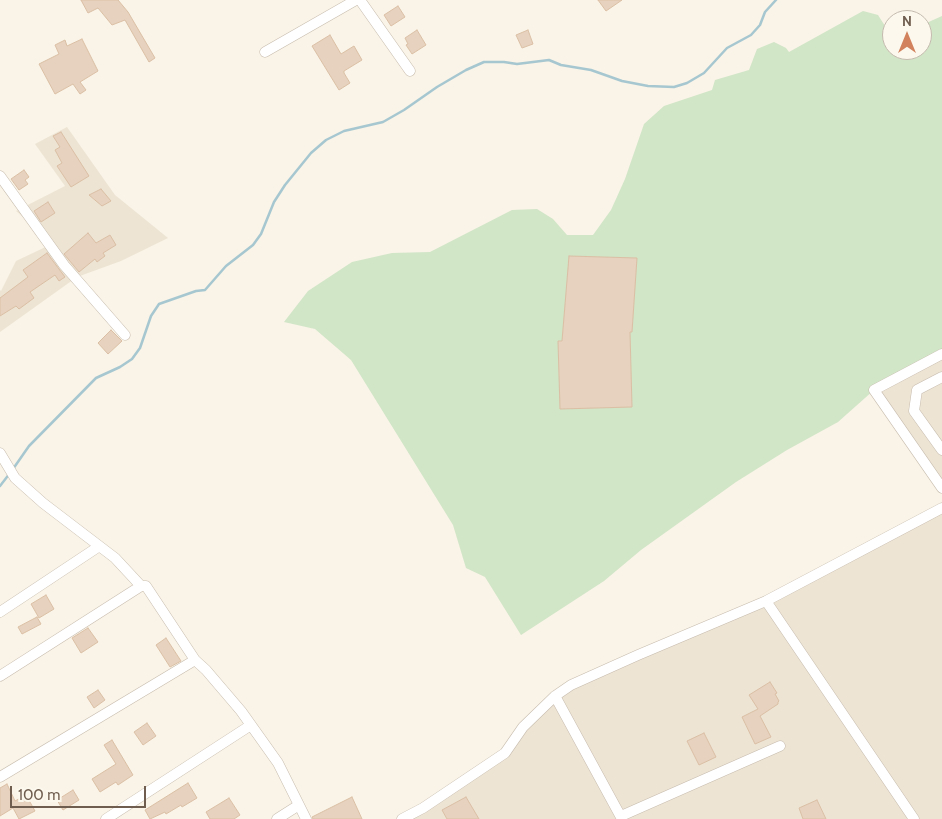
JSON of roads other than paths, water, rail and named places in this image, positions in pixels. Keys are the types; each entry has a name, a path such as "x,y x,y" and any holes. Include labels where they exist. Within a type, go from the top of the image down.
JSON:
{"street":[{"path":"265,52 356,0"},
{"path":"360,0 410,71"},
{"path":"0,176 64,265 125,335"},
{"path":"942,354 874,390 942,488"},
{"path":"942,377 918,390 914,411 942,450"},
{"path":"0,453 15,478 43,503 98,547 115,558 141,586 146,586 196,660 251,725 278,762 306,819"},
{"path":"402,819 438,798 505,753 523,727 555,696 571,685 766,601 942,508"},
{"path":"0,612 98,547"},
{"path":"0,676 141,586"},
{"path":"766,601 914,819"},
{"path":"0,777 196,660"},
{"path":"555,696 621,818 780,746"},
{"path":"106,819 251,725"},
{"path":"278,819 299,805"}],"waterway":[{"path":"13,469 29,446 96,378 132,359 140,348 151,316 159,304 196,291 205,290 226,266 253,245 261,234 274,202 285,185 311,153 326,140 344,131 383,122 437,87 484,62 517,64 549,60 561,65 591,70 622,81 648,86 674,87 687,83 704,73 727,48 751,35 760,25 765,12 776,0"},
{"path":"0,486 10,473"}]}
